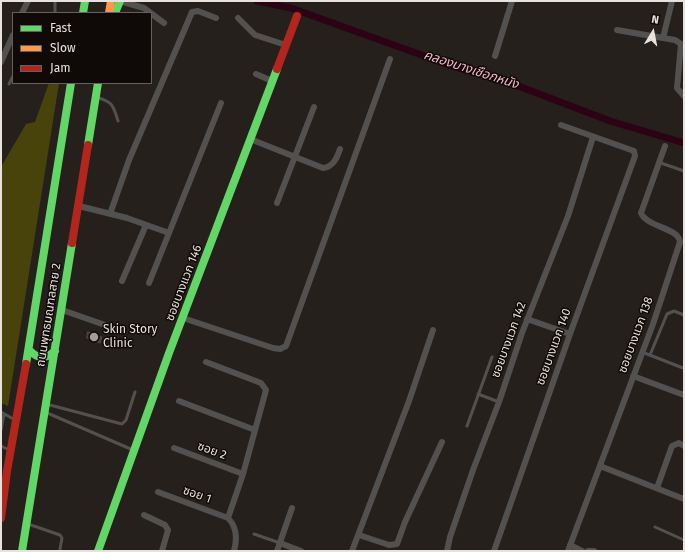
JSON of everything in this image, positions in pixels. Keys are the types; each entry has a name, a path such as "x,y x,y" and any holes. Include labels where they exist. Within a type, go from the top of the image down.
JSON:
{"main road":[{"path":"83,12 84,1"},
{"path":"109,12 111,1"},
{"path":"115,12 120,1"},
{"name":"ซอยบางแวก 146","path":"98,551 183,318 295,20"},
{"name":"ถนนพุทธมณฑลสาย 2","path":"1,518 4,470 11,451 17,421 71,84"},
{"name":"ถนนพุทธมณฑลสาย 2","path":"22,551 98,84"},
{"path":"29,350 34,356 41,359 48,358 55,351"}],"street":[{"path":"22,12 28,1"},
{"path":"120,1 144,8 149,12"},
{"path":"495,56 512,1"},
{"path":"663,38 672,1"},
{"path":"110,214 129,160 192,12 198,11 216,18"},
{"path":"152,14 164,24"},
{"path":"238,18 255,35 286,45"},
{"path":"617,30 675,40 682,44 676,88 684,96"},
{"path":"1,62 12,37"},
{"path":"183,318 273,348 280,349 286,346 390,59"},
{"path":"256,74 272,81"},
{"path":"149,283 221,102"},
{"path":"277,203 314,107"},
{"path":"561,125 593,137"},
{"name":"ซอยบางแวก 140","path":"494,551 570,334 635,156 634,151 593,137"},
{"name":"ซอยบางแวก 142","path":"447,551 450,537 499,402 527,319 568,216 593,137"},
{"path":"250,139 319,167 326,167 337,158 340,149"},
{"name":"ซอยบางแวก 138","path":"569,548 642,352 680,242 680,238 674,233 644,219 641,213 665,146"},
{"path":"79,206 146,225 169,234"},
{"path":"122,281 146,225"},
{"path":"62,310 105,325"},
{"path":"527,319 570,334"},
{"path":"352,551 409,401 433,330"},
{"path":"206,362 261,384 265,387 265,396 243,474 228,518 235,532 234,551"},
{"path":"633,376 684,395"},
{"path":"179,401 255,430"},
{"path":"359,535 389,545 397,544 405,522 442,442"},
{"path":"657,488 672,446 678,443 684,446"},
{"name":"ซอย 2","path":"174,448 243,474"},
{"path":"600,466 684,499"},
{"name":"ซอย 1","path":"158,492 228,518"},
{"path":"277,551 292,508"},
{"path":"144,515 166,525 168,530 162,551"},
{"path":"280,543 301,551"},
{"path":"569,548 582,551"},
{"path":"588,551 594,551"}],"lane":[{"path":"55,1 55,12"},
{"path":"9,84 12,78"},
{"path":"96,97 112,104 118,121"},
{"path":"658,162 684,171"},
{"path":"650,356 667,314 674,311 684,315"},
{"path":"642,352 683,368"},
{"path":"467,426 492,357"},
{"path":"46,408 122,424 126,420 135,392"},
{"path":"478,394 499,402"},
{"path":"46,408 135,451"},
{"path":"1,430 3,413 17,421"},
{"path":"1,446 11,451"},
{"path":"27,524 60,535 62,538 60,548"},
{"path":"654,527 684,540"},
{"path":"254,534 280,543"}],"shaded area":[{"path":"49,84 59,84 8,406 1,403 1,167 26,124 35,122"}],"building":[{"name":"Skin Story Clinic","path":"88,332 102,337 100,343 87,338"}],"waterway":[{"name":"คลองบางเชือกหนัง","path":"257,1 291,8 452,66 521,87 610,121 684,143"}],"traffic: fast":[{"path":"83,12 85,1"},
{"path":"115,12 120,1"},
{"path":"98,551 169,353 277,69"},
{"path":"26,364 71,84"},
{"path":"88,145 98,84"},
{"path":"22,551 72,243"},
{"path":"29,350 39,357 48,356 55,351"}],"traffic: slow":[{"path":"109,12 111,1"}],"traffic: jam":[{"path":"277,69 297,16"},
{"path":"72,243 88,145"},
{"path":"1,518 7,471 26,364"}],"place":[{"name":"Skin Story Clinic","path":"94,337"}]}
